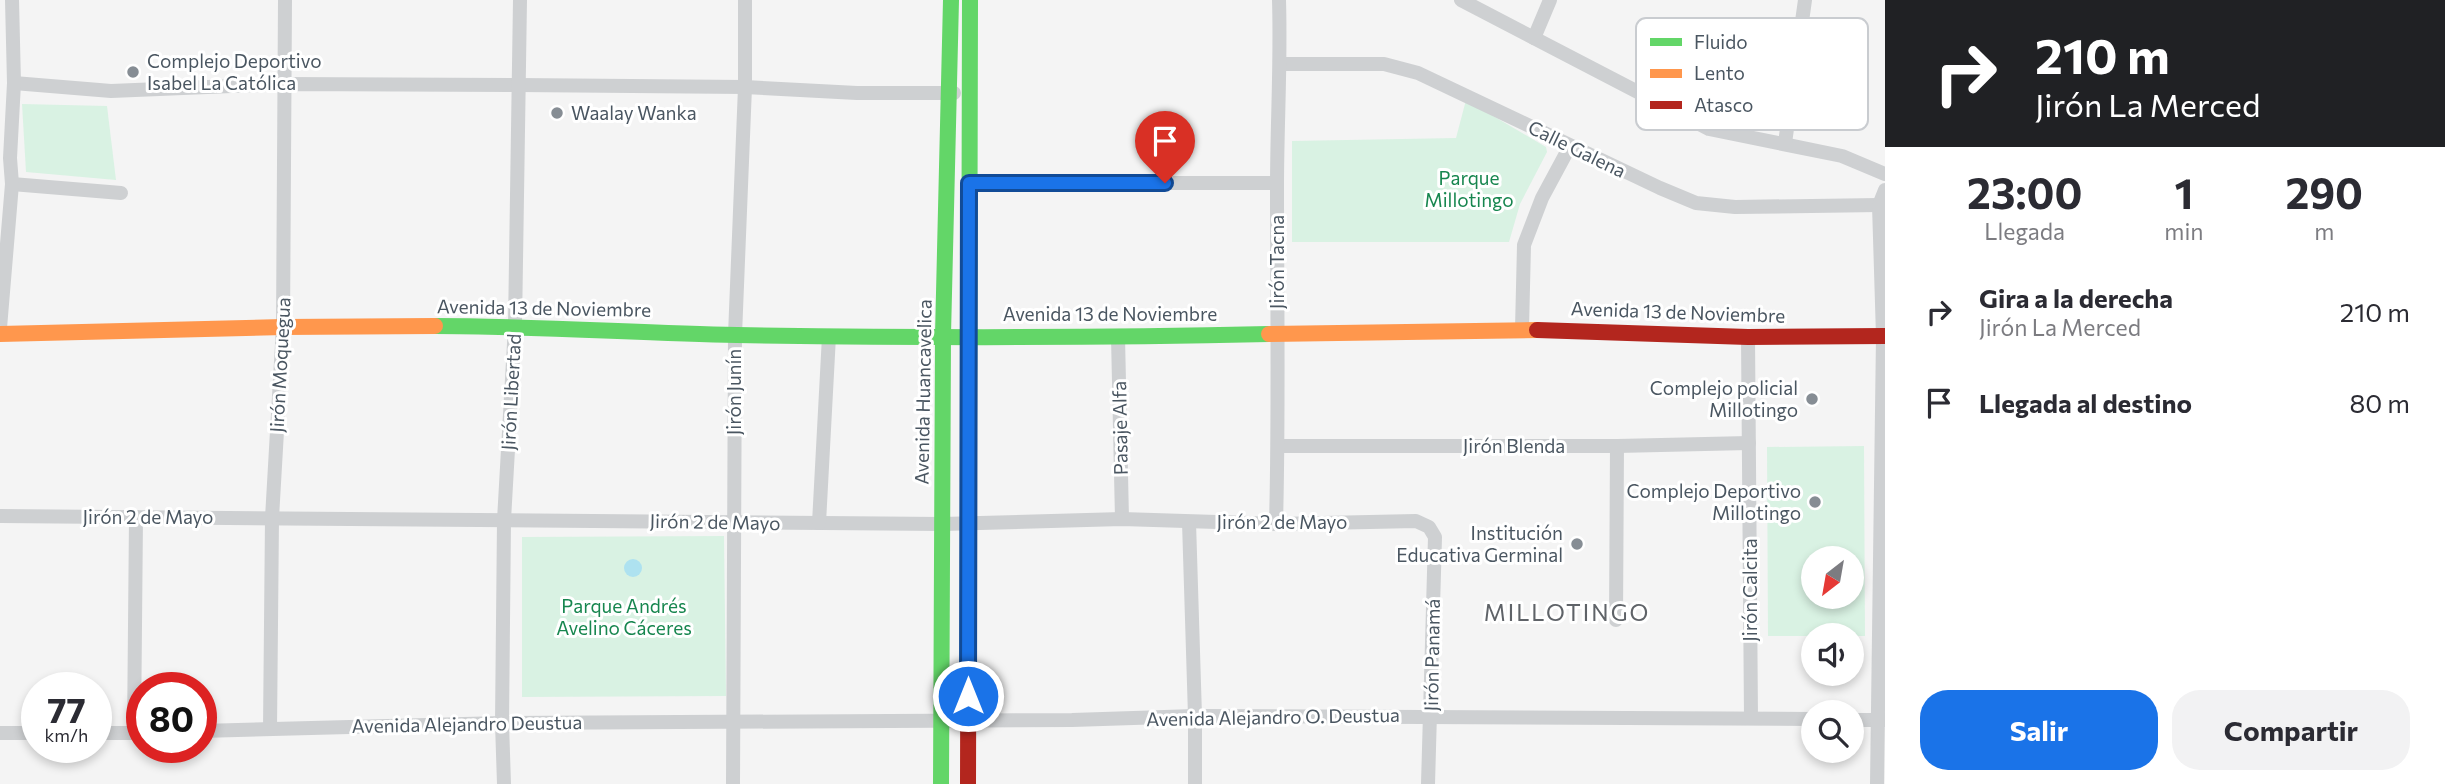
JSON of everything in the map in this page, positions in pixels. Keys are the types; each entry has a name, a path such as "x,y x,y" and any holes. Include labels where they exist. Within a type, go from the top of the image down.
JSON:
{"main road":[{"name":"Avenida Huancavelica","path":"941,784 943,335 951,0"},
{"path":"968,784 970,0"},
{"name":"Avenida 13 de Noviembre","path":"0,334 283,327 515,326 735,335 1118,337 1522,328 1748,337 1884,336"}],"street":[{"path":"0,328 12,184 10,158 15,83 12,0"},
{"name":"Jirón Moquegua","path":"270,729 272,518 283,327 285,0"},
{"name":"Jirón Libertad","path":"504,784 504,520 515,326 520,0"},
{"name":"Jirón Junín","path":"733,784 735,335 745,86 745,0"},
{"name":"Jirón Tacna","path":"1276,524 1277,183 1281,65 1279,0"},
{"path":"1461,0 1636,91"},
{"path":"1534,38 1550,0"},
{"path":"1802,18 1805,0"},
{"name":"Calle Galena","path":"1281,65 1397,66 1418,73 1696,203 1735,207 1879,205"},
{"path":"15,83 111,91 283,84 745,86 857,93 970,93"},
{"path":"1714,130 1842,156 1885,174"},
{"path":"1785,143 1787,130"},
{"path":"1522,328 1524,245 1542,198 1570,146"},
{"path":"969,183 1277,183"},
{"path":"12,184 121,193"},
{"path":"1877,784 1881,720 1884,336 1879,205 1885,190"},
{"path":"820,523 829,335"},
{"name":"Pasaje Alfa","path":"1118,337 1122,519"},
{"name":"Jirón Calcita","path":"1748,337 1751,718"},
{"name":"Jirón Blenda","path":"1278,446 1617,446 1749,443"},
{"path":"1616,620 1617,446"},
{"name":"Jirón 2 de Mayo","path":"0,516 942,524 1122,519 1276,524 1416,521 1429,527"},
{"path":"136,517 137,672"},
{"path":"1189,522 1195,784"},
{"name":"Jirón Panamá","path":"1428,784 1435,537 1429,527"},
{"name":"Avenida Alejandro O. Deustua","path":"733,721 968,721 1195,716 1801,719"},
{"name":"Avenida Alejandro Deustua","path":"217,731 502,723 733,721"},
{"path":"0,733 21,733"}],"green space":[{"name":"Parque Millotingo","path":"1466,100 1546,147 1547,152 1520,204 1509,242 1292,242 1292,141 1456,138"},
{"path":"22,104 107,106 116,180 26,172"},
{"name":"Complejo Deportivo Millotingo","path":"1864,446 1865,636 1864,623 1801,623 1801,636 1768,636 1767,447"},
{"name":"Parque Andrés Avelino Cáceres","path":"724,536 726,696 522,697 522,537"}],"water":[{"path":"633,559 639,562 642,568 639,574 633,577 627,574 624,568 627,562"}],"traffic: fast":[{"path":"941,784 943,335 951,0"},
{"path":"969,431 970,0"},
{"path":"435,326 870,337 1269,334"}],"traffic: slow":[{"path":"0,334 435,326"},
{"path":"1269,334 1537,330"}],"traffic: jam":[{"path":"1537,330 1748,337 1885,336"},
{"path":"968,784 969,431"}],"place":[{"name":"Complejo Deportivo Isabel La Católica","path":"133,72"},
{"name":"Waalay Wanka","path":"557,113"},
{"name":"Complejo policial Millotingo","path":"1812,399"},
{"name":"Complejo Deportivo Millotingo","path":"1815,502"},
{"name":"Institución Educativa Germinal","path":"1577,544"}],"district":[{"name":"MILLOTINGO","path":"1567,613"}],"route":[{"path":"968,696 969,183 1165,183"}]}
